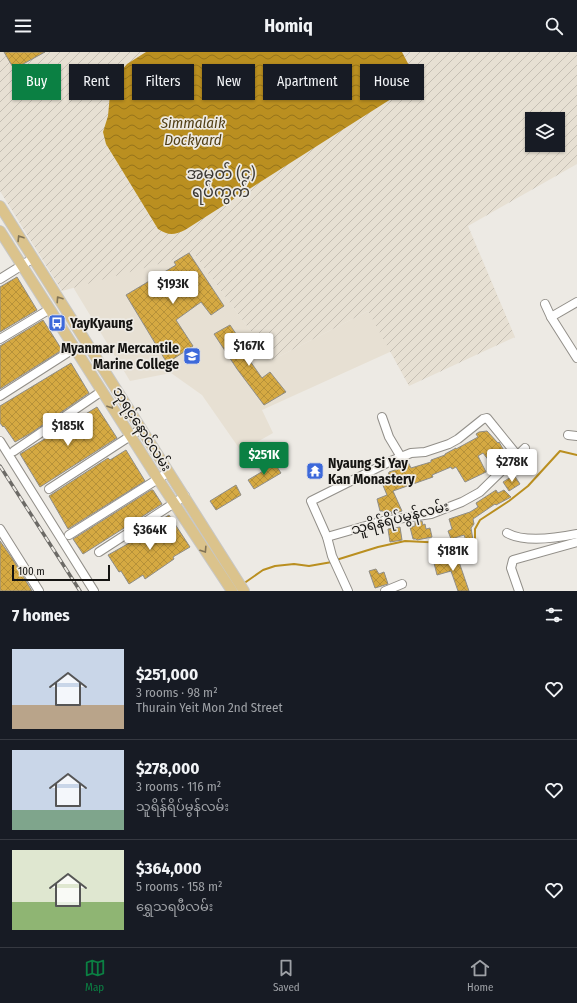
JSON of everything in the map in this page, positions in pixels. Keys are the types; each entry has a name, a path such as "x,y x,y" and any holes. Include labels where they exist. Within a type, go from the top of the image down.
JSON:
{"main road":[{"name":"ဘုရင့်နောင်လမ်း","path":"2,212 72,318 244,591"},
{"name":"ဘုရင့်နောင်လမ်း","path":"0,231 130,436 231,589"}],"street":[{"path":"0,278 32,259"},
{"path":"38,290 48,283"},
{"path":"551,317 577,302"},
{"path":"545,304 551,317 577,358"},
{"path":"0,339 50,309"},
{"path":"0,396 75,348"},
{"path":"14,451 102,392"},
{"path":"382,417 389,437 401,457"},
{"path":"348,591 332,556 327,537 311,501 371,470 401,457 411,453 425,452 449,444 458,439 480,421 487,418 517,455"},
{"path":"49,489 141,428"},
{"path":"568,435 577,436"},
{"path":"0,441 94,591"},
{"name":"သူရိန်ရိပ်မွန်လမ်း","path":"327,537 383,522 431,514 462,502 480,492 525,448"},
{"path":"69,535 169,472"},
{"path":"100,552 185,496"},
{"path":"0,529 39,591"},
{"path":"506,534 513,537 551,539 577,534"},
{"path":"519,591 511,568 513,560 577,542"},
{"path":"385,591 402,584"}],"shaded area":[{"path":"0,52 577,52 577,164 468,226 515,337 409,386 368,311 272,360 194,254 62,291 0,191"},
{"name":"Myanmar Mercantile Marine College","path":"194,254 272,360 368,311 392,351 262,410 273,433 241,451 202,395 171,373 130,381 73,287"}],"water":[{"name":"Simmalaik Dockyard","path":"146,52 402,52 408,64 360,64 360,100 389,100 185,230 172,234 165,233 158,229 106,144 103,132 108,116 109,100 124,100 124,68"}],"building":[{"path":"4,52 45,52 23,64 12,64 12,66"},
{"path":"189,253 224,306 211,315 201,302 176,320 193,346 167,363 126,295 176,265 174,262"},
{"path":"17,277 37,310 0,332 0,287"},
{"path":"43,320 62,350 0,389 0,346"},
{"path":"230,325 253,359 250,361 262,378 270,372 286,392 264,405 237,369 214,334"},
{"path":"71,363 89,393 31,433 15,442 4,426 3,427 0,423 0,406"},
{"path":"97,407 117,438 40,487 20,454"},
{"path":"487,431 498,443 499,442 506,454 490,462 483,453 478,456 486,472 465,482 456,467 452,469 451,467 432,475 433,477 393,491 402,511 392,514 391,511 385,514 383,511 380,511 377,499 387,495 382,483 387,480 389,472 401,468 401,465 408,462 411,468 431,462 431,460 445,455 478,437 476,434 479,432"},
{"path":"126,450 145,481 68,529 49,496 108,458 110,460"},
{"path":"275,464 281,473 254,489 248,480"},
{"path":"514,475 520,484 509,491 503,482"},
{"path":"236,485 241,495 216,510 210,501"},
{"path":"153,490 162,504 83,554 73,539"},
{"path":"496,490 498,493 504,490 511,497 496,505 495,504 473,519 474,524 471,528 473,540 467,543 464,535 451,539 448,531 452,529 449,519 470,512 478,507 476,503"},
{"path":"169,515 190,547 173,557 174,559 145,579 143,575 129,584 108,555 140,537 139,536 156,526 154,524"},
{"path":"422,521 423,525 425,524 426,529 430,528 432,537 417,540 413,539 410,527 415,526 415,522"},
{"path":"400,527 402,540 390,542 388,529"},
{"path":"0,541 12,558 32,591 0,591"},
{"path":"457,556 469,591 458,591 451,571 437,575 434,563"},
{"path":"376,569 379,574 384,572 388,584 375,588 369,571"}],"waterway":[{"path":"336,560 378,547 405,541 445,543 470,551 475,547 475,529 480,520 509,501 528,486 560,451 577,455"},
{"path":"243,584 263,570 275,566 294,564 309,566 332,562"}],"railway":[{"path":"0,466 80,591"}],"place":[{"name":"YayKyaung","path":"57,323"},
{"name":"Myanmar Mercantile Marine College","path":"192,356"},
{"name":"Nyaung Si Yay Kan Monastery","path":"315,471"}],"district":[{"name":"အမှတ် (၄) ရပ်ကွက်","path":"221,182"}]}
